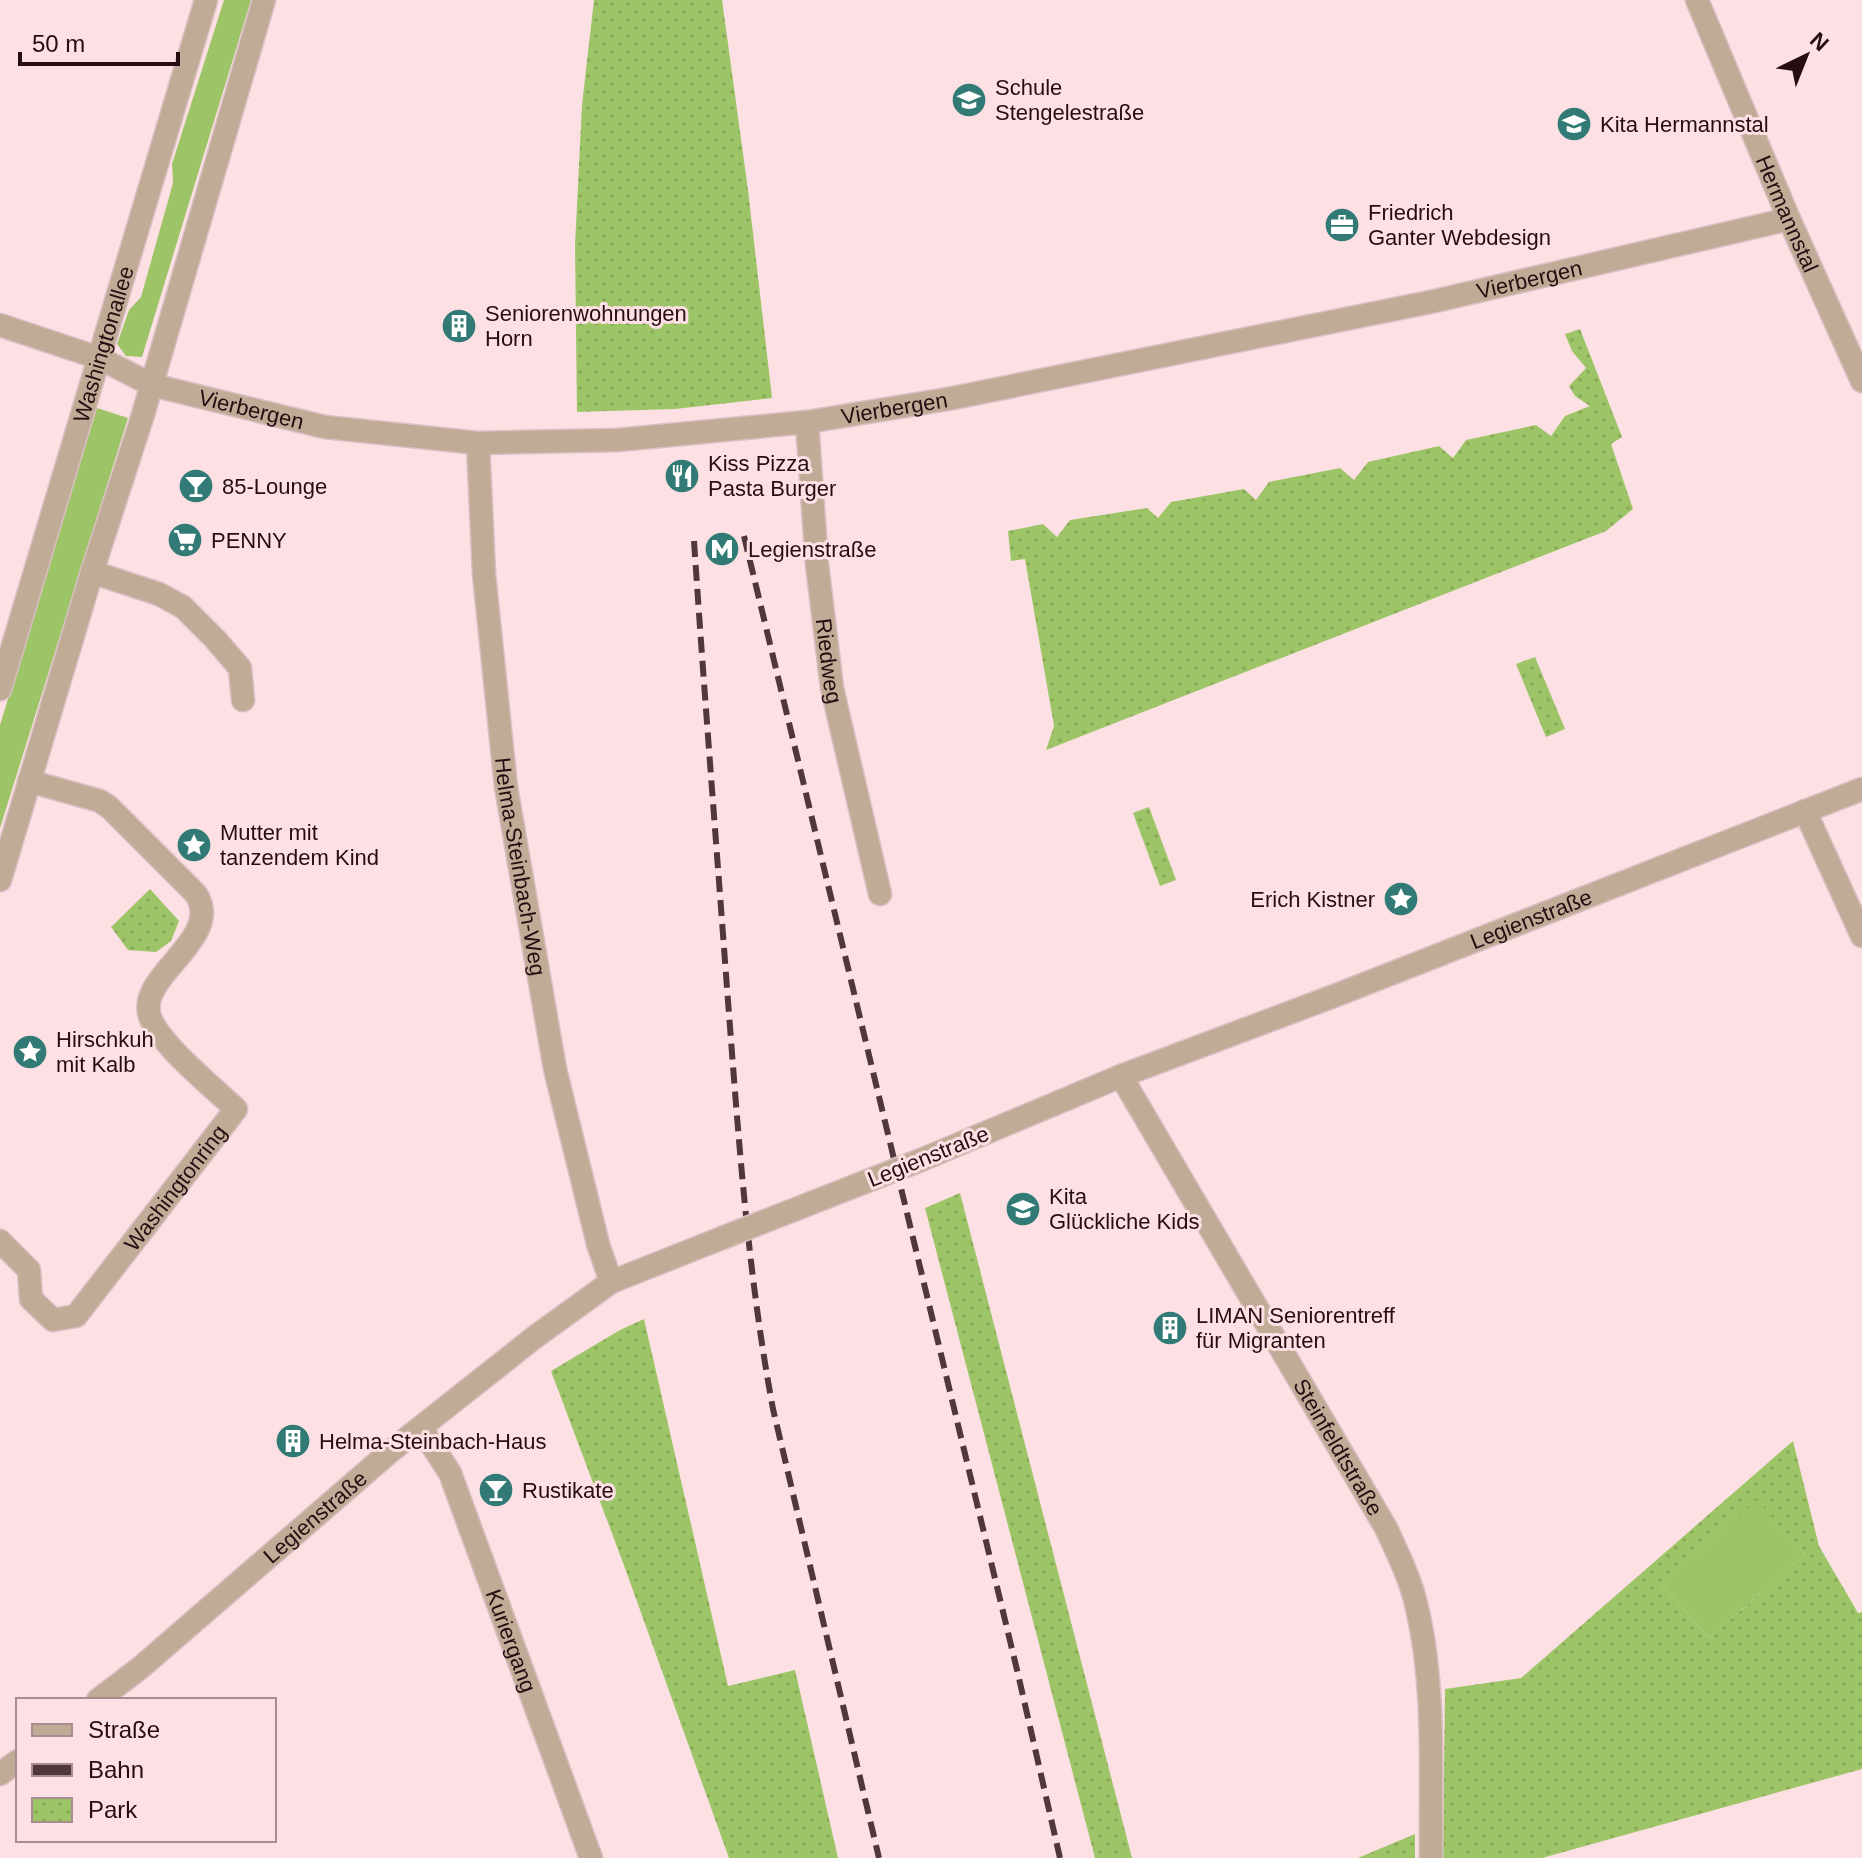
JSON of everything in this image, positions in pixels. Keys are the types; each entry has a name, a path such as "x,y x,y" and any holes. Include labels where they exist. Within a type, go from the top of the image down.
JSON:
{"street":[{"name":"Washingtonallee","path":"0,689 206,0"},
{"path":"0,880 92,572 152,385 264,0"},
{"name":"Hermannstal","path":"1697,0 1789,219 1862,381"},
{"name":"Vierbergen","path":"0,325 99,358 152,385 325,427 478,443 618,440 807,422 1011,387 1435,301 1789,219"},
{"name":"Riedweg","path":"807,422 817,564 832,688 880,894"},
{"name":"Helma-Steinbach-Weg","path":"478,443 484,574 506,787 555,1069 598,1244 611,1282"},
{"path":"92,572 159,594 183,607 240,668 243,700"},
{"name":"Washingtonring","path":"0,1241 29,1270 31,1299 53,1320 76,1316 236,1109 167,1044 149,1015 149,1001 157,985 204,915 196,894 109,807 100,801 29,781"},
{"name":"Legienstraße","path":"101,1698 140,1668 421,1428 535,1337 611,1282 921,1160 1121,1076 1862,789"},
{"path":"1805,811 1862,936"},
{"name":"Steinfeldtstraße","path":"1121,1076 1379,1517 1403,1565 1417,1604 1426,1653 1431,1858"},
{"name":"Kuriergang","path":"421,1428 450,1473 591,1858"}],"green space":[{"path":"224,0 251,0 142,357 126,356 117,344 129,310 141,297 173,183 172,164"},
{"path":"594,0 722,0 772,398 675,409 577,412 575,245 582,105"},
{"path":"1580,329 1622,437 1611,444 1633,509 1606,531 1046,750 1054,726 1025,559 1011,561 1008,531 1043,524 1057,537 1070,520 1147,508 1158,518 1171,502 1244,489 1256,500 1269,482 1340,468 1354,480 1368,462 1439,446 1453,458 1466,440 1536,425 1551,436 1565,416 1590,406 1575,396 1569,386 1586,368 1572,351 1565,334"},
{"path":"97,408 128,418 0,828 0,725"},
{"path":"1535,657 1565,729 1546,737 1516,664"},
{"path":"1149,807 1176,880 1160,886 1133,813"},
{"path":"150,889 179,921 171,941 156,952 128,950 111,927"},
{"path":"960,1193 1132,1858 1095,1858 925,1208"},
{"path":"644,1319 728,1686 795,1670 838,1858 729,1858 551,1371"},
{"path":"1793,1441 1819,1546 1858,1613 1862,1612 1862,1769 1542,1858 1443,1858 1445,1689 1521,1678","holes":["1757,1500 1805,1554 1709,1638 1661,1584"]},
{"path":"1757,1499 1805,1554 1709,1638 1661,1584"},
{"path":"1415,1834 1415,1858 1358,1858"}],"railway":[{"path":"744,536 1060,1858"},
{"path":"694,541 735,1094 756,1304 773,1409 879,1858"}],"place":[{"name":"Schule Stengelestraße","path":"969,100"},
{"name":"Kita Hermannstal","path":"1574,124"},
{"name":"Friedrich Ganter Webdesign","path":"1342,225"},
{"name":"Seniorenwohnungen Horn","path":"459,326"},
{"name":"Kiss Pizza Pasta Burger","path":"682,476"},
{"name":"85-Lounge","path":"196,486"},
{"name":"PENNY","path":"185,540"},
{"name":"Legienstraße","path":"722,549"},
{"name":"Mutter mit tanzendem Kind","path":"194,845"},
{"name":"Erich Kistner","path":"1401,899"},
{"name":"Hirschkuh mit Kalb","path":"30,1052"},
{"name":"Kita Glückliche Kids","path":"1023,1209"},
{"name":"LIMAN Seniorentreff für Migranten","path":"1170,1328"},
{"name":"Helma-Steinbach-Haus","path":"293,1441"},
{"name":"Rustikate","path":"496,1490"}]}
